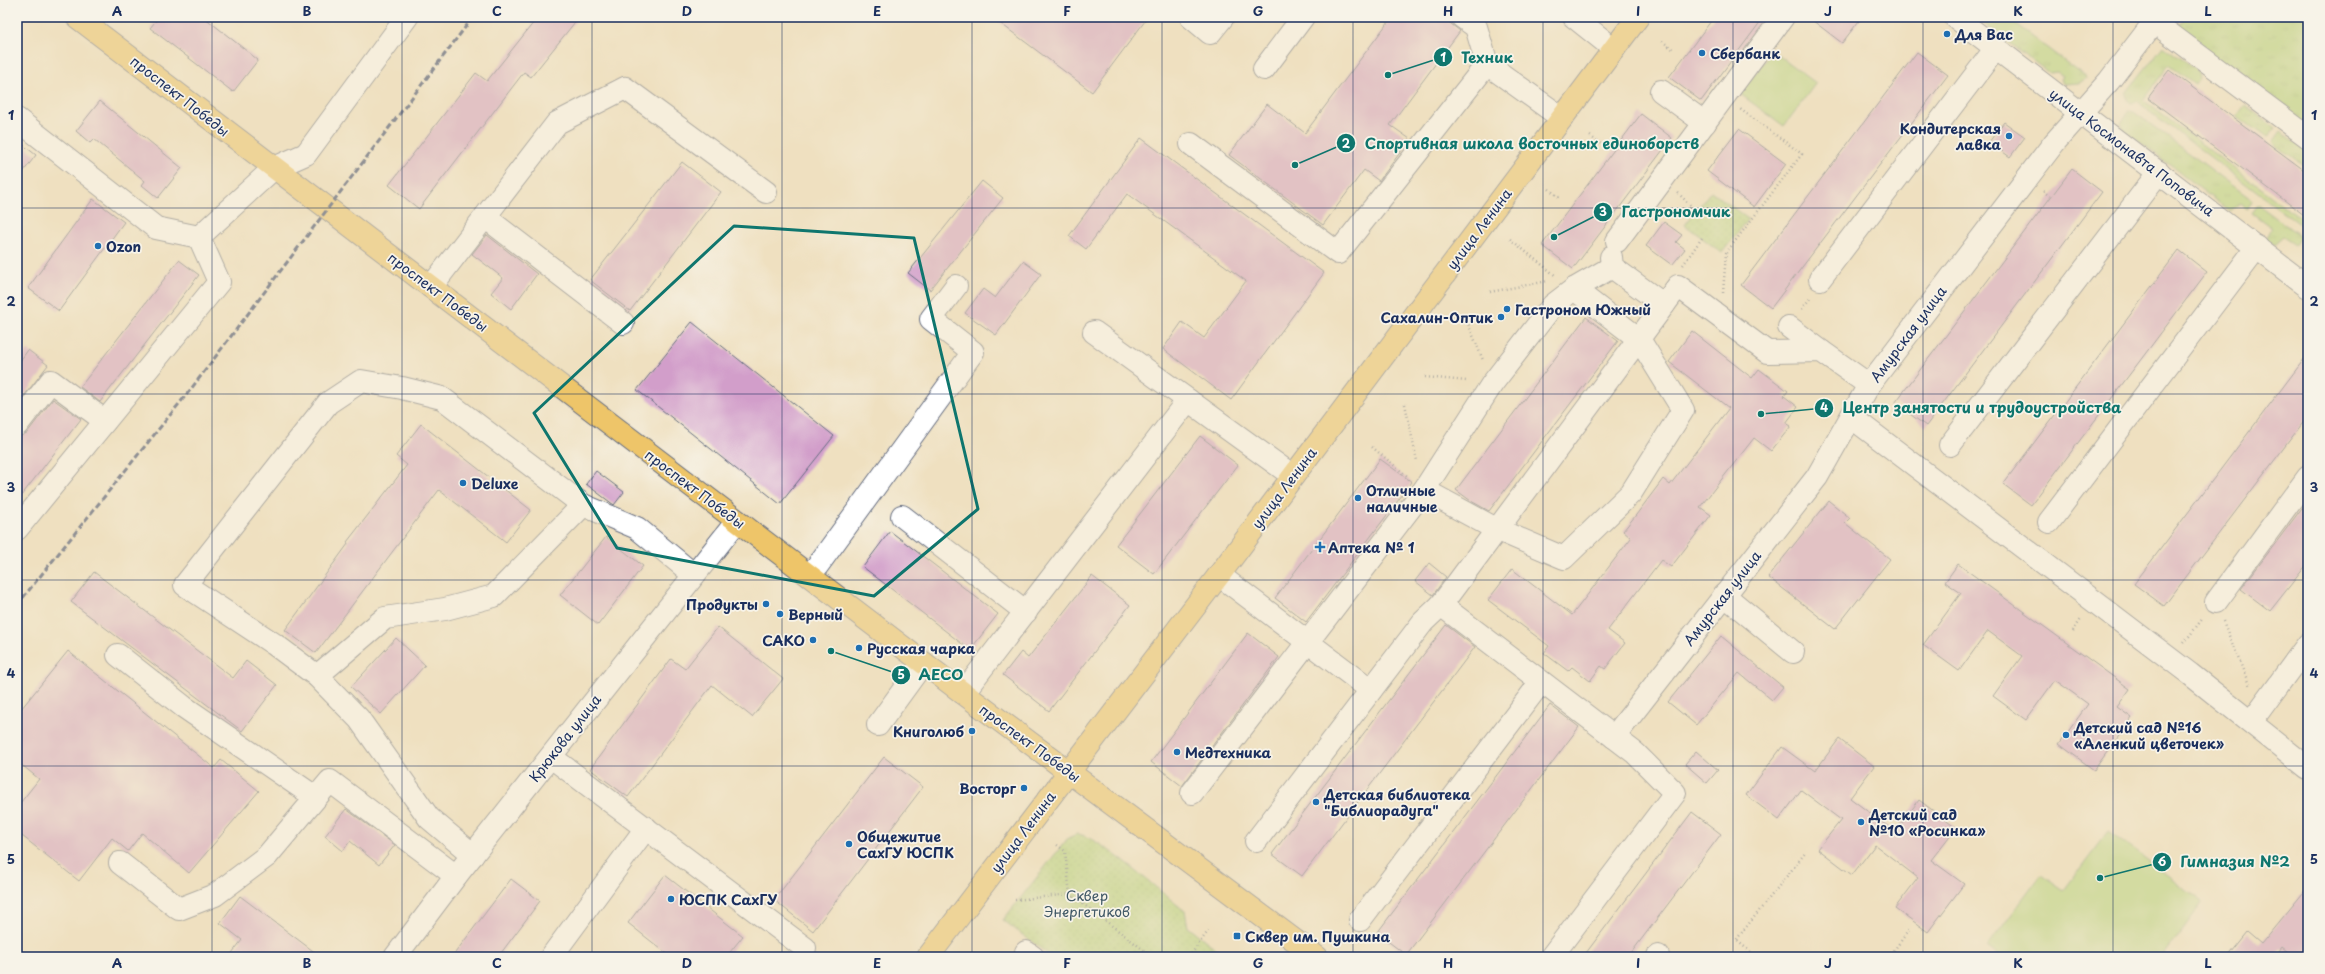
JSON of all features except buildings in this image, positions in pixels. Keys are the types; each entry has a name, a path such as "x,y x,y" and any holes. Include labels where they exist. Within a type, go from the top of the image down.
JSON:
{"main road":[{"name":"проспект Победы","path":"77,17 923,663 1070,771 1316,957"},
{"name":"улица Ленина","path":"928,957 1219,575 1638,17"}],"street":[{"path":"199,238 274,168 306,154 407,17"},
{"path":"1191,17 1210,33 1223,17"},
{"path":"1264,69 1303,17"},
{"path":"1462,17 1476,27 1487,64 1562,118"},
{"path":"1574,17 1614,49"},
{"path":"1192,793 1424,490 1492,384 1553,305 1613,255 1704,123 1783,17"},
{"name":"улица Космонавта Поповича","path":"1955,17 2308,287"},
{"path":"2156,19 2308,138"},
{"name":"Амурская улица","path":"1614,737 1724,594 1817,477 1869,385 2054,143 2109,81 2156,19"},
{"path":"1820,279 1996,48"},
{"path":"1191,144 1338,253 1487,64"},
{"path":"431,287 557,123 625,88 766,192"},
{"path":"1661,91 1704,123"},
{"path":"17,118 156,228 199,238"},
{"path":"1950,445 2159,172"},
{"path":"485,217 622,323"},
{"path":"17,529 219,282 199,238"},
{"path":"2050,522 2257,247"},
{"path":"1613,255 1664,305"},
{"path":"810,576 973,352 931,319 956,286"},
{"path":"1256,841 1423,622 1441,605 1678,286 1767,352 1821,351"},
{"path":"1424,490 1496,529 1564,558 1631,493 1683,410 1639,339 1574,289"},
{"path":"1789,327 1869,385"},
{"path":"1094,332 1293,476"},
{"path":"17,425 51,381 105,421"},
{"path":"473,855 429,818 359,719 316,676 274,644 185,585 328,403 361,381 402,388 442,398 584,505 637,528 694,576"},
{"path":"963,693 1188,400"},
{"path":"1850,417 2171,660 2255,717 2308,768"},
{"path":"2216,602 2308,477"},
{"path":"316,676 385,618 445,609 494,596 584,505"},
{"path":"902,516 1026,612"},
{"name":"Крюкова улица","path":"395,957 456,876 737,521"},
{"path":"1219,575 1371,690"},
{"path":"1724,594 1793,652"},
{"path":"1441,605 1635,753 1675,793 1551,957"},
{"path":"2255,717 2308,644"},
{"path":"118,655 184,707 315,797"},
{"path":"878,726 923,663"},
{"path":"1360,920 1541,682"},
{"path":"551,757 805,948"},
{"path":"120,863 179,909 215,895 267,856 330,781 456,876"},
{"path":"552,957 646,828"}],"path":[{"path":"1662,41 1674,50"},
{"path":"1721,318 1726,253 1802,154 1724,97"},
{"path":"1590,136 1602,145"},
{"path":"1548,189 1561,199"},
{"path":"1678,286 1679,271 1702,238"},
{"path":"1490,292 1560,279 1510,239"},
{"path":"1789,327 1817,289 1820,279"},
{"path":"1425,377 1492,384 1468,321"},
{"path":"1405,404 1424,490"},
{"path":"1372,447 1424,490"},
{"path":"2171,660 2216,602"},
{"path":"2216,602 2255,717"},
{"path":"1057,845 1065,851 1070,894"},
{"path":"1757,957 1736,940 1806,852"},
{"path":"1015,900 1070,894 1153,957"},
{"path":"1189,957 1209,930"},
{"path":"1889,957 1909,930"}],"highlighted area":[{"path":"734,226 914,238 978,509 874,596 617,548 534,413"}],"green space":[{"path":"1975,17 2006,17 2087,78 2079,83 2063,84 2061,79 2063,76 2057,72 2049,73"},
{"path":"2186,17 2308,17 2308,133 2175,31"},
{"path":"2163,46 2198,70 2199,79 2195,84 2169,65 2143,100 2308,224 2308,231 2136,101 2131,103 2127,100 2126,93"},
{"path":"1772,51 1816,83 1784,126 1740,94"},
{"path":"2245,105 2275,128 2267,138 2237,116"},
{"path":"2128,111 2134,112 2251,199 2252,202 2247,209 2240,203 2229,211 2122,128 2120,123"},
{"path":"2281,132 2308,152 2308,158 2303,165 2273,143"},
{"path":"1711,191 1748,219 1722,253 1685,225"},
{"path":"2257,206 2260,206 2299,235 2300,238 2295,245 2283,237 2274,245 2266,239 2272,228 2252,213"},
{"path":"2109,831 2203,902 2164,955 2166,957 2000,957 1987,947 2041,875 2064,891"},
{"name":"Сквер Энергетиков","path":"1077,834 1087,837 1100,844 1148,880 1185,911 1188,927 1227,957 1052,957 1003,920 1068,838"}],"railway":[{"path":"17,605 191,389 473,17"}],"place":[{"name":"Для Вас","path":"1947,34"},
{"name":"Сбербанк","path":"1702,53"},
{"name":"Техник","path":"1388,75"},
{"name":"Кондитерская лавка","path":"2009,136"},
{"name":"Спортивная школа восточных единоборств","path":"1295,165"},
{"name":"Гастрономчик","path":"1554,237"},
{"name":"Ozon","path":"98,246"},
{"name":"Гастроном Южный","path":"1507,309"},
{"name":"Сахалин-Оптик","path":"1501,317"},
{"name":"Центр занятости и трудоустройства","path":"1761,414"},
{"name":"Deluxe","path":"463,483"},
{"name":"Отличные наличные","path":"1358,498"},
{"name":"Аптека № 1","path":"1320,547"},
{"name":"Продукты","path":"766,604"},
{"name":"Верный","path":"780,614"},
{"name":"САКО","path":"813,640"},
{"name":"Русская чарка","path":"859,648"},
{"name":"AECO","path":"831,651"},
{"name":"Книголюб","path":"972,731"},
{"name":"Детский сад №16 «Аленкий цветочек»","path":"2066,735"},
{"name":"Медтехника","path":"1177,752"},
{"name":"Восторг","path":"1024,788"},
{"name":"Детская библиотека \"Библиорадуга\"","path":"1316,802"},
{"name":"Детский сад №10 «Росинка»","path":"1861,822"},
{"name":"Общежитие СахГУ ЮСПК","path":"849,844"},
{"name":"Гимназия №2","path":"2100,878"},
{"name":"ЮСПК СахГУ","path":"671,899"},
{"name":"Сквер им. Пушкина","path":"1237,936"}]}
